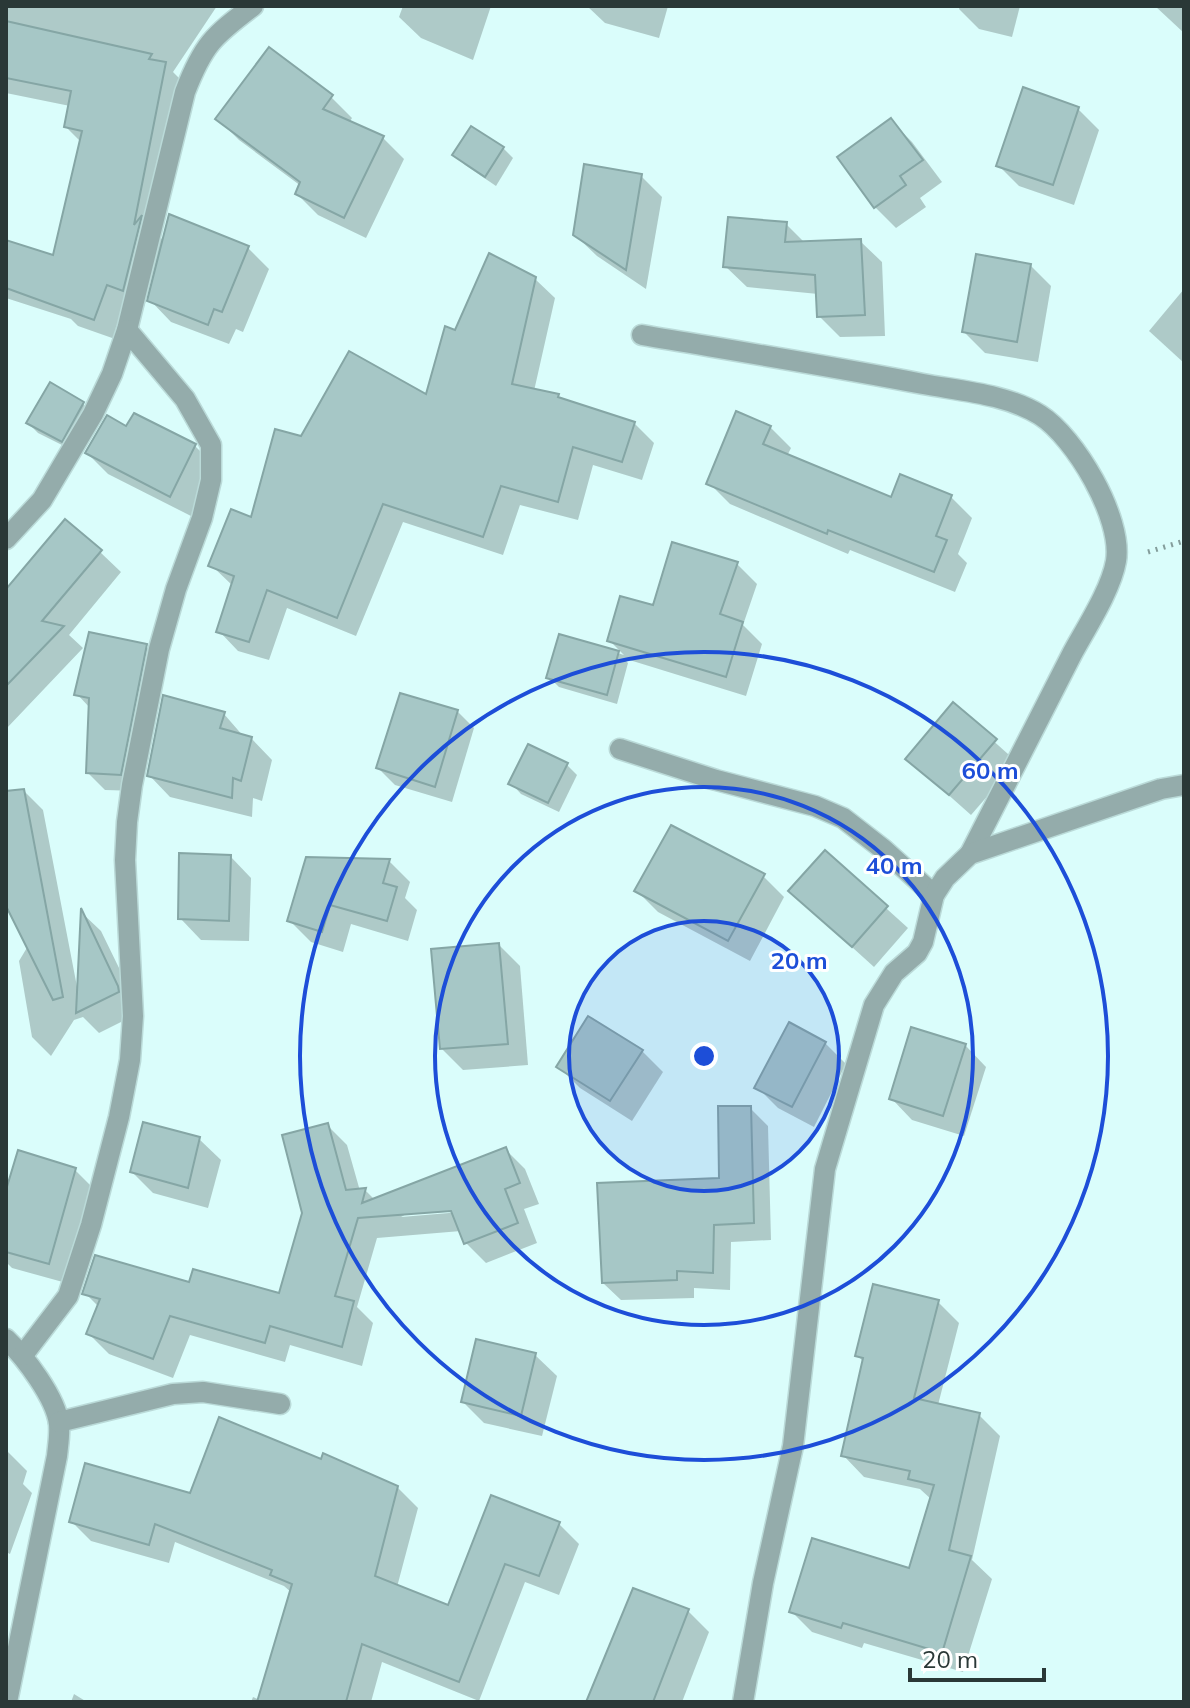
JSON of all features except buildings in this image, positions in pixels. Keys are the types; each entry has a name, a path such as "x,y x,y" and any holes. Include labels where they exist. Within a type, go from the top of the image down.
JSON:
{"street":[{"path":"6,539 42,500 93,414 112,374 127,330 185,92 198,58 214,36 253,6"},
{"path":"23,1355 68,1296 91,1225 119,1117 130,1060 133,1016 125,860 132,785 159,649 176,589 202,518 211,480 211,445 185,399 127,330"},
{"path":"642,335 832,366 1007,400 1040,415 1060,432 1089,470 1108,514 1116,560 1098,604 970,854 945,878 934,895 923,942 917,953 894,973 874,1005 825,1169 793,1446 763,1583 743,1702"},
{"path":"620,749 730,784 815,806 843,818 934,895"},
{"path":"970,854 1161,789 1184,785"},
{"path":"6,1339 23,1355 59,1422 57,1456 7,1702"},
{"path":"59,1422 173,1394 203,1392 280,1404"}]}
